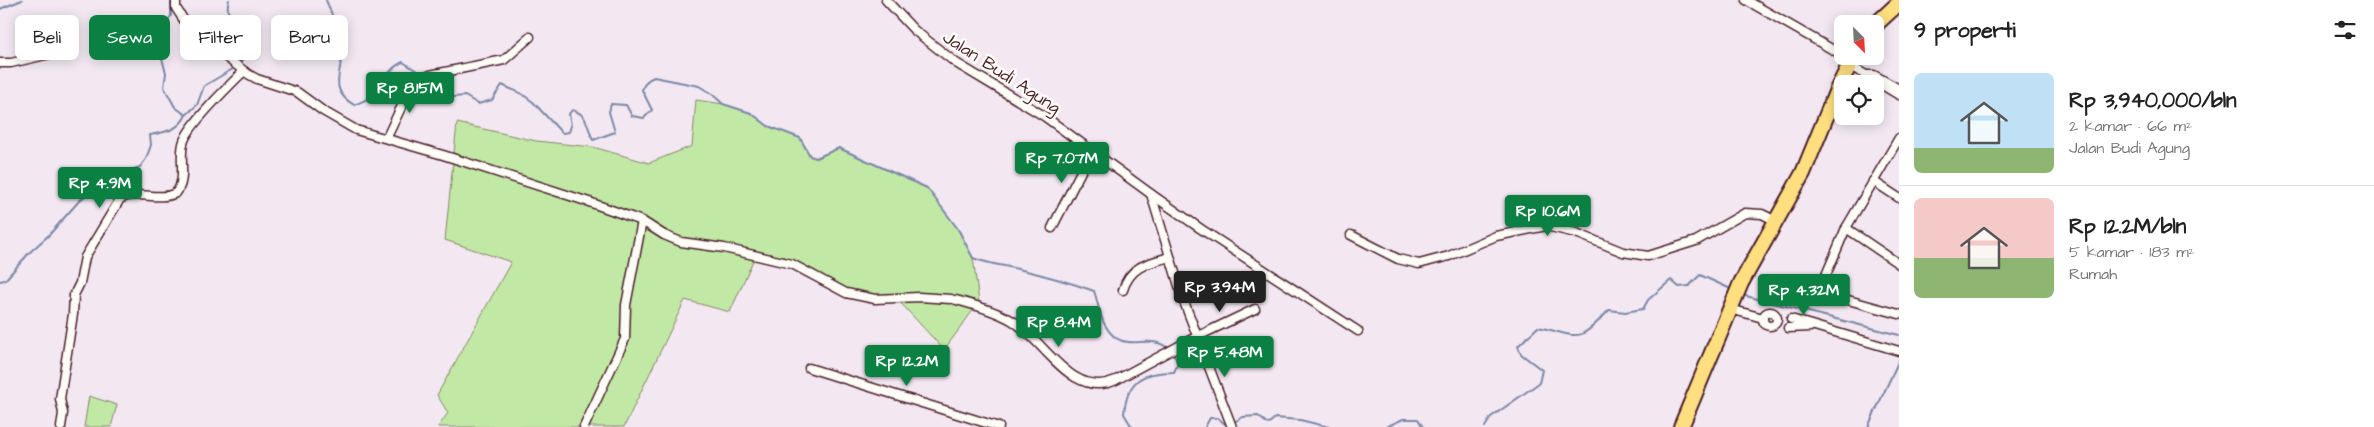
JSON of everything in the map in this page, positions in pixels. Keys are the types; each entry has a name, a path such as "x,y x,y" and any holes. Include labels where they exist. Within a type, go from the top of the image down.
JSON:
{"highway":[{"path":"1884,16 1897,3"},
{"path":"1681,427 1741,283 1806,166 1846,65"}],"street":[{"path":"176,0 176,8 185,22 210,45 257,79 297,92 345,125 642,221 664,235 681,242 724,248 792,264 846,294 864,298 953,299 989,310 1013,321 1032,336 1062,367 1091,384 1108,383 1255,308"},
{"name":"Jalan Budi Agung","path":"886,0 914,30 956,63 1044,116 1201,229 1358,331"},
{"path":"1746,0 1834,51"},
{"path":"387,137 406,97 416,81 424,77 504,60 530,37"},
{"path":"0,63 24,60"},
{"path":"1855,65 1867,75"},
{"path":"61,427 63,412 60,399 73,314 74,295 80,283 86,257 120,199 128,196 166,197 176,193 181,181 184,140 243,69"},
{"path":"1884,81 1899,89"},
{"path":"1884,87 1899,95"},
{"path":"1815,301 1846,228 1899,138"},
{"path":"1052,228 1092,150"},
{"path":"1873,181 1899,198"},
{"path":"1151,194 1196,337 1232,427"},
{"path":"1351,235 1398,260 1419,264 1442,259 1502,234 1546,226 1576,233 1623,252 1648,256 1696,241 1745,213 1755,213 1776,221"},
{"path":"584,427 625,339 626,305 642,221"},
{"path":"1846,228 1899,264"},
{"path":"1123,290 1128,277 1139,266 1170,257"},
{"path":"1819,292 1899,314"},
{"path":"1731,305 1763,318 1766,325 1820,327"},
{"path":"1763,318 1769,312 1899,351"},
{"path":"1777,315 1777,322 1782,327"},
{"path":"809,368 999,427"}],"green space":[{"path":"696,100 723,104 751,113 768,126 800,138 810,156 816,158 839,148 927,188 958,229 973,258 979,302 944,350 898,300 852,299 814,270 756,254 730,312 685,300 624,427 438,427 448,413 437,395 511,262 445,240 457,123 536,141 593,147 649,163 692,146"},
{"path":"89,396 117,405 111,427 84,427"}],"waterway":[{"path":"0,9 22,0"},
{"path":"0,281 5,280 79,201 104,180 140,167 146,159 151,145 150,135 171,130 183,120 186,115 175,107 164,87 166,73 160,51 165,24 171,16 171,0"},
{"path":"229,0 228,13 244,53 244,58 239,63"},
{"path":"326,0 340,42 341,58 338,86 346,99 354,105 370,97 379,91 388,74 403,62 417,71 420,76"},
{"path":"186,115 197,105 204,86 236,67"},
{"path":"422,80 431,99 465,96 478,104 492,100 502,85 522,94 533,102 562,133 569,132 571,126 569,114 572,110 577,112 584,118 593,140 615,132 609,112 611,104 626,105 632,116 644,118 652,110 642,90 646,82 651,78 699,86 723,104 751,113 768,126 800,138 810,156 816,158 839,148 927,188 958,229 973,258 1047,276 1094,291 1103,321 1112,335 1128,342 1153,342 1169,349"},
{"path":"1485,427 1491,417 1539,383 1542,370 1521,354 1518,346 1538,327 1570,335 1584,333 1609,310 1625,312 1643,309 1648,300 1671,280 1679,287 1689,286 1700,275 1733,290"},
{"path":"1742,295 1899,335"},
{"path":"1132,427 1124,414 1129,393 1138,380 1145,376 1163,372 1174,372 1178,363 1173,352"},
{"path":"1868,427 1899,360"},
{"path":"1234,422 1243,417 1258,416 1268,424 1275,418 1300,420 1329,427"},
{"path":"1205,427 1210,418 1218,418 1225,424 1229,423"},
{"path":"1386,427 1403,419 1418,419 1423,427"}]}
